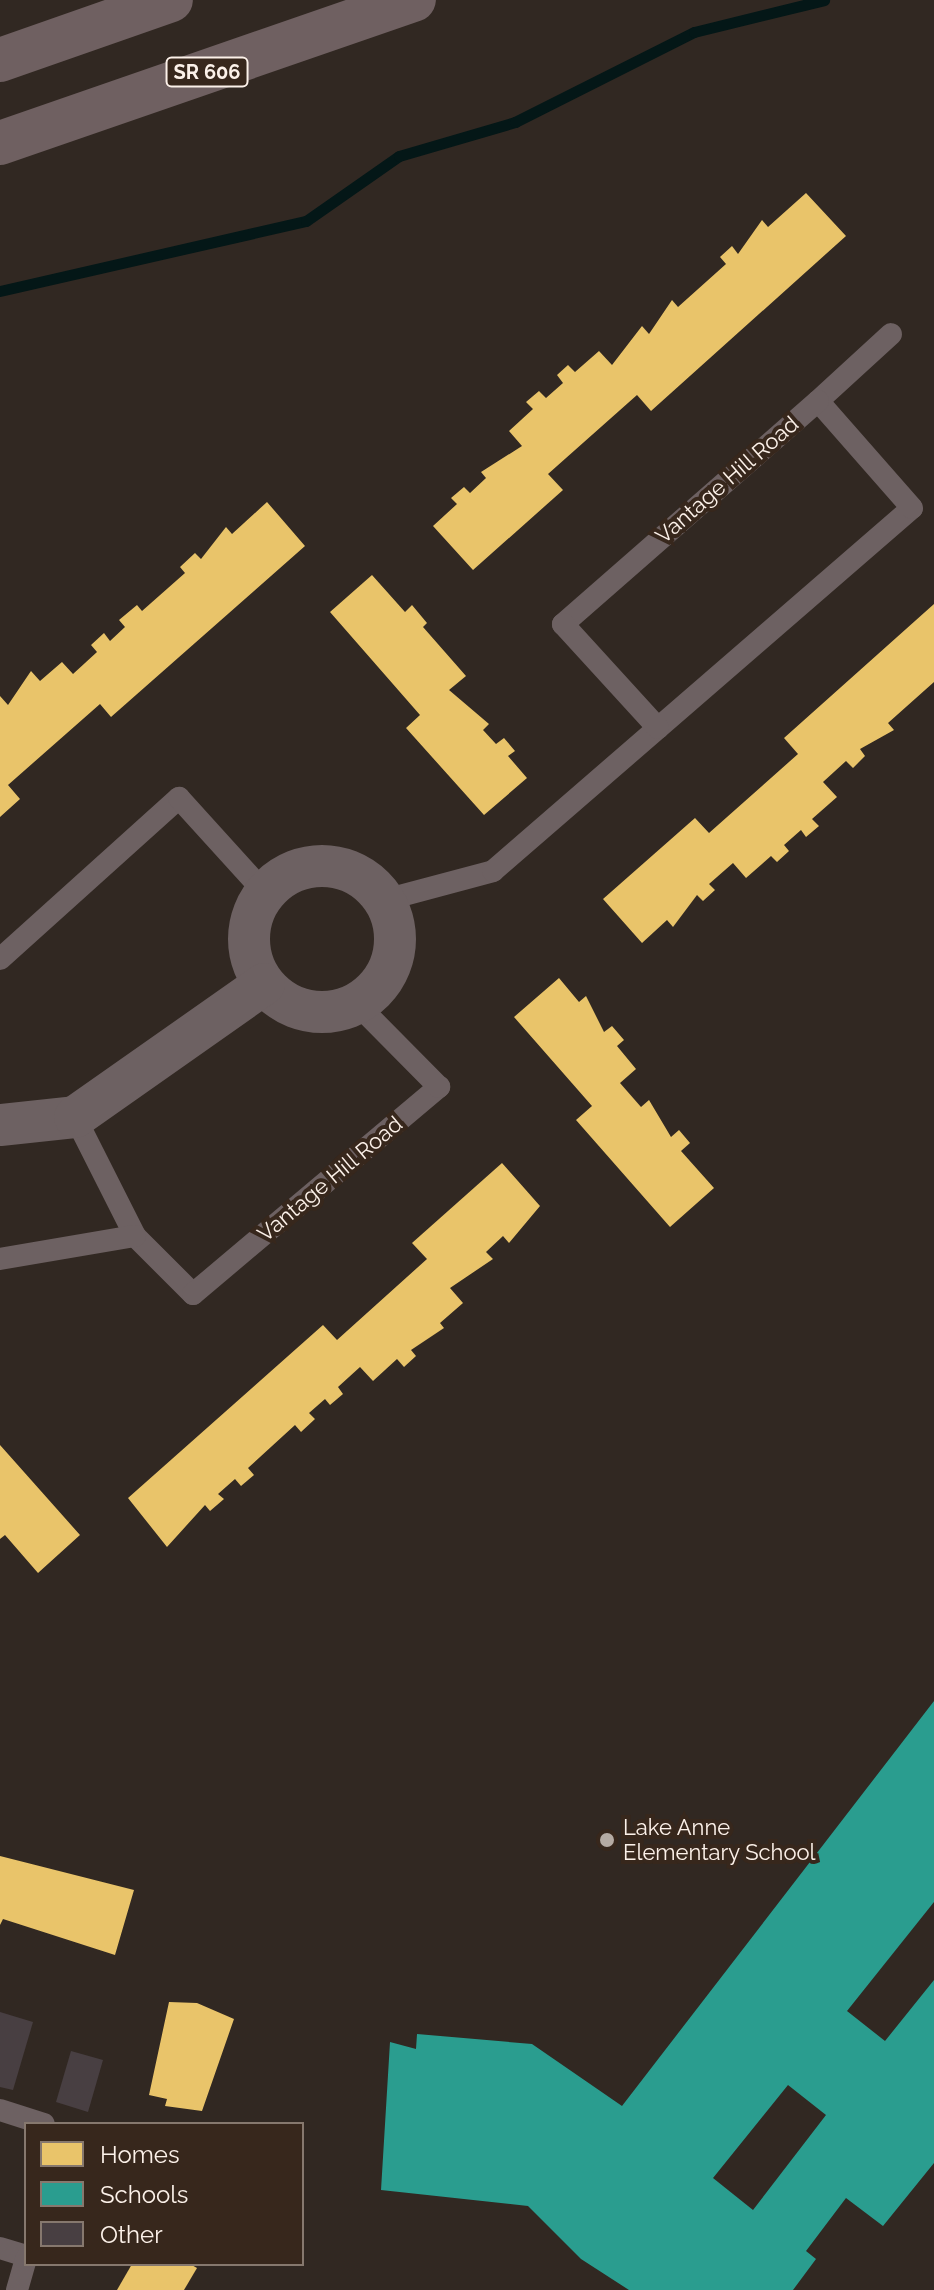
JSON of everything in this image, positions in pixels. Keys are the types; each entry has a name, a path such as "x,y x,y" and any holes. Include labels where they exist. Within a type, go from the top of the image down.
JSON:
{"main road":[{"path":"0,60 171,0"},
{"name":"SR 606","path":"0,143 414,0"}],"street":[{"path":"317,866 342,868 385,900 395,926 394,958 377,988 357,1004 312,1012 264,984 248,934 265,893 317,866"},
{"path":"0,1125 75,1117 264,984"}],"lane":[{"path":"818,401 891,334"},
{"name":"Vantage Hill Road","path":"385,900 493,871 912,508 818,401 563,624 658,728"},
{"path":"0,959 179,798 265,893"},
{"name":"Vantage Hill Road","path":"75,1117 135,1236 193,1294 439,1087 357,1004"},
{"path":"0,1259 135,1236"},
{"path":"0,2110 38,2122"},
{"path":"0,2248 24,2257"},
{"path":"17,2290 24,2265"}],"building: Homes":[{"path":"806,193 846,236 651,411 637,395 548,474 563,490 473,570 433,526 457,504 451,498 464,487 470,493 486,478 481,472 522,446 509,431 533,409 526,402 539,391 546,398 563,383 557,375 568,365 575,372 599,351 612,365 642,326 649,334 672,300 678,307 726,264 720,257 732,246 738,254 762,220 768,227"},
{"path":"267,502 305,546 111,717 100,704 8,785 20,799 0,817 0,696 8,705 31,671 40,681 62,662 73,674 97,652 91,645 104,633 110,641 125,627 119,620 137,605 142,611 185,573 180,567 195,553 201,559 226,527 232,534"},
{"path":"372,575 405,612 412,605 427,623 423,627 466,676 449,690 489,724 483,730 496,744 504,738 515,751 508,756 527,778 484,815 406,728 420,715 330,612"},
{"path":"934,604 934,682 888,723 894,730 860,749 865,756 853,768 846,761 823,782 837,797 812,819 819,826 806,837 801,830 784,845 789,851 777,862 771,856 746,878 733,863 709,884 715,890 703,901 697,895 673,927 667,920 642,943 603,899 695,818 709,833 798,754 784,738"},
{"path":"559,978 579,1002 586,996 604,1032 612,1026 624,1040 617,1046 636,1069 620,1083 641,1107 649,1100 671,1137 679,1130 690,1143 681,1151 714,1188 670,1227 576,1120 592,1106 514,1017"},
{"path":"502,1163 540,1206 509,1243 503,1236 486,1252 493,1259 450,1288 463,1303 440,1323 444,1328 411,1350 416,1356 404,1367 397,1359 373,1381 360,1367 338,1387 343,1394 330,1405 325,1399 309,1413 315,1419 301,1432 295,1425 248,1468 254,1475 241,1486 235,1479 218,1494 224,1499 210,1511 205,1505 167,1547 128,1498 323,1325 337,1340 427,1259 412,1243"},
{"path":"0,1445 80,1535 38,1573 5,1535 0,1539"},
{"path":"0,1856 134,1890 115,1955 3,1919 0,1925"},
{"path":"169,2002 197,2003 234,2019 202,2111 165,2106 167,2099 149,2095"},
{"path":"131,2266 197,2268 184,2290 117,2290"}],"building: Schools":[{"path":"934,1701 934,1902 847,2011 885,2041 934,1980 934,2163 883,2226 846,2198 806,2251 816,2259 793,2290 629,2290 581,2259 528,2206 381,2190 390,2042 416,2049 417,2034 532,2044 622,2106","holes":["788,2085 826,2115 753,2210 713,2178"]}],"building: Other":[{"path":"0,2012 33,2022 13,2090 0,2087"},
{"path":"71,2051 103,2060 88,2112 56,2102"}],"waterway":[{"path":"0,291 306,221 399,156 515,122 694,32 824,0"}],"place":[{"name":"Lake Anne Elementary School","path":"607,1840"}]}
